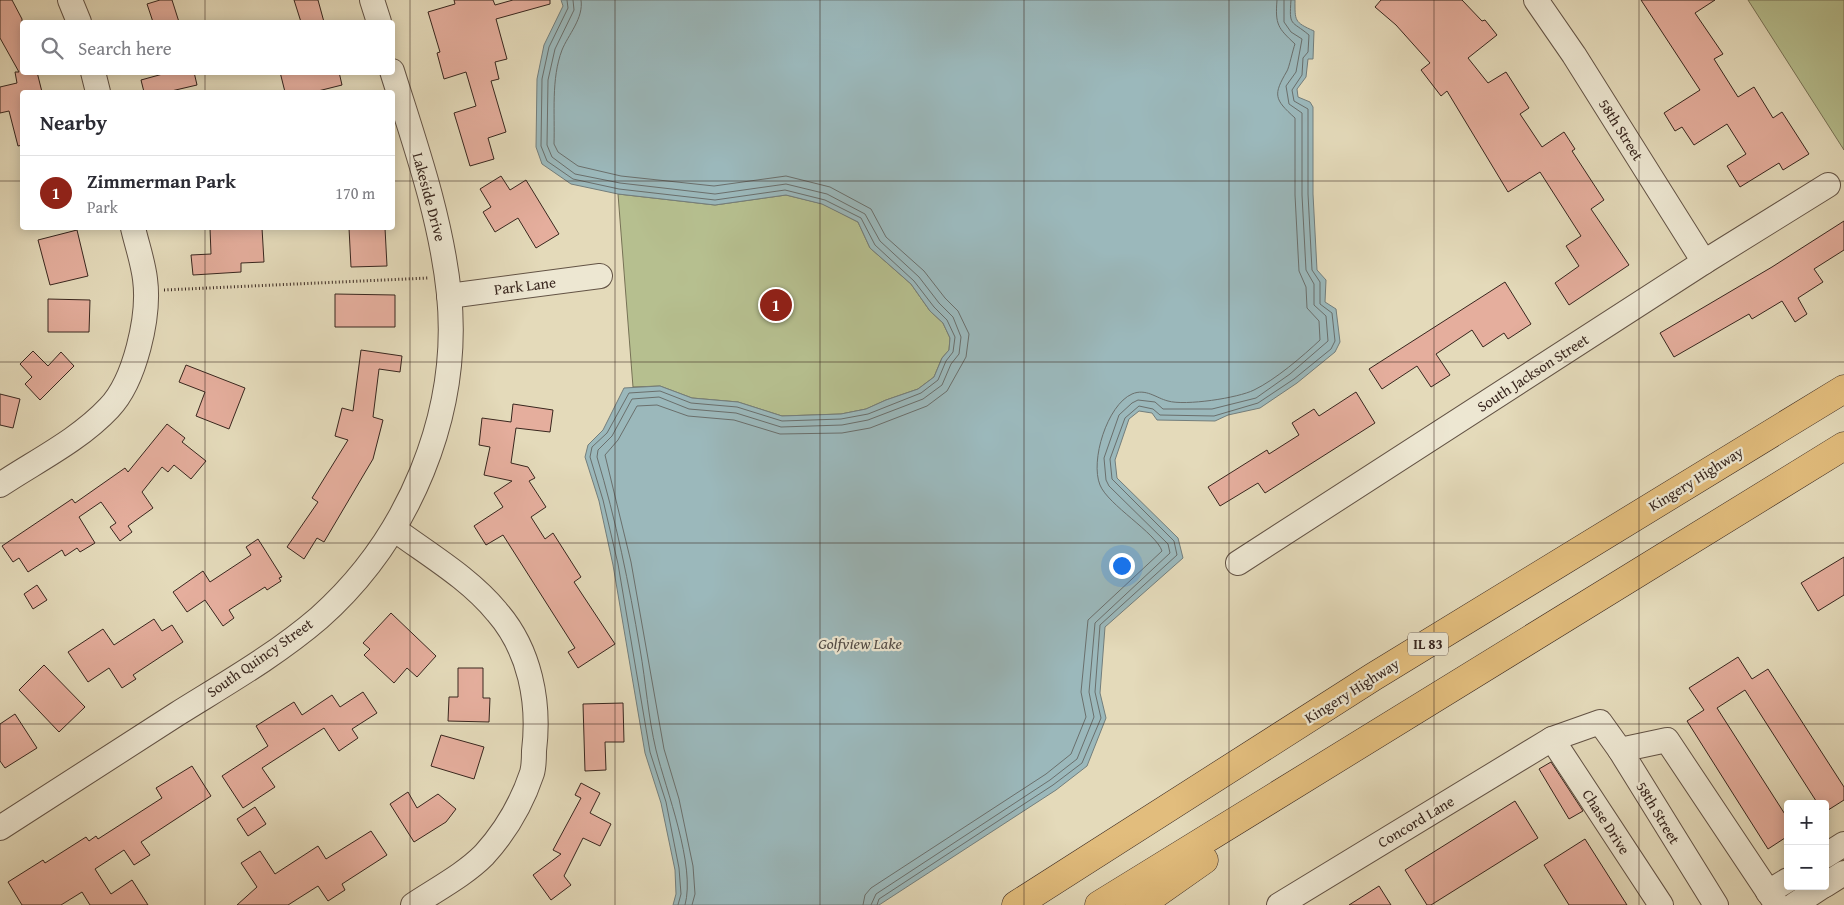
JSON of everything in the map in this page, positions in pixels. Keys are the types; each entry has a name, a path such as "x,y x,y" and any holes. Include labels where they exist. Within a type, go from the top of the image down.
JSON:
{"highway":[{"name":"Kingery Highway","path":"1016,905 1373,677 1844,389"},
{"path":"1099,905 1844,446"},
{"path":"1140,905 1401,718"}],"street":[{"path":"70,0 78,20"},
{"path":"372,0 378,20"},
{"name":"58th Street","path":"1536,0 1574,55 1704,262"},
{"path":"94,75 98,90"},
{"name":"Lakeside Drive","path":"393,75 434,207 448,286"},
{"name":"South Jackson Street","path":"1238,563 1704,262 1828,185"},
{"path":"0,485 91,425 110,407 127,382 138,354 146,291 133,230"},
{"name":"Park Lane","path":"448,286 600,276"},
{"name":"South Quincy Street","path":"0,828 291,640 342,595 364,570 394,529 427,459 440,422 449,358 448,286"},
{"path":"394,529 467,583 498,613 514,636 526,662 533,690 536,734 532,772 507,826 474,864 413,905"},
{"name":"58th Street","path":"1600,722 1620,750 1716,905"},
{"name":"Concord Lane","path":"1279,905 1552,739 1600,722"},
{"name":"Chase Drive","path":"1552,739 1661,905"},
{"path":"1620,750 1667,740 1778,892"},
{"path":"1829,853 1844,844"},
{"path":"1829,883 1844,873"},
{"path":"1794,905 1818,890"}],"path":[{"path":"146,291 448,286"}],"green space":[{"path":"1748,0 1844,0 1844,150"},
{"path":"618,194 715,205 786,195 823,204 858,222 870,248 911,284 930,311 943,323 950,338 949,350 942,358 934,377 918,389 866,409 841,414 782,416 738,402 692,398 660,386 633,387"}],"water":[{"name":"Golfview Lake","path":"561,0 1295,0 1297,20 1314,31 1313,59 1308,59 1306,77 1297,89 1298,97 1310,102 1313,107 1313,194 1317,270 1326,280 1325,302 1336,309 1340,342 1335,352 1297,383 1260,408 1228,415 1215,421 1157,420 1152,413 1139,411 1129,419 1115,460 1117,478 1178,538 1183,558 1105,627 1100,693 1106,718 1087,766 1056,790 879,905 673,905 676,894 675,870 661,803 645,753 613,565 599,501 585,457 588,445 603,430 624,388 660,386 692,398 738,402 782,416 841,414 866,409 918,389 934,377 942,358 949,350 950,338 943,323 930,311 911,284 870,248 858,222 822,204 786,195 715,205 618,194 571,184 542,164 536,147 537,79 544,45 563,6"}],"building":[{"path":"0,0 12,0 22,19 20,20 20,75 38,75 42,90 20,90 20,146 18,146 9,111 0,113 0,87 17,83 15,72 19,72 0,38"},
{"path":"160,0 172,0 178,20 152,20 147,4"},
{"path":"294,0 318,0 323,20 300,20"},
{"path":"454,0 493,0 495,5 513,0 550,0 550,4 496,19 507,59 495,62 499,79 491,81 506,132 488,138 494,159 470,166 454,113 476,106 466,72 444,79 437,53 440,52 428,12 455,4"},
{"path":"1381,0 1462,0 1482,21 1485,20 1497,35 1468,58 1488,83 1506,72 1529,108 1520,114 1542,147 1564,132 1575,149 1572,151 1604,200 1591,209 1629,265 1569,305 1555,283 1579,266 1566,246 1581,236 1540,172 1508,192 1447,91 1441,96 1421,70 1430,63 1396,25 1375,7"},
{"path":"1641,0 1715,0 1695,13 1723,54 1714,59 1738,97 1754,87 1773,118 1782,112 1809,154 1783,170 1779,163 1740,187 1727,166 1746,154 1727,124 1694,145 1682,127 1675,131 1664,113 1700,90"},
{"path":"159,75 195,75 197,85 176,90 144,90 141,80"},
{"path":"281,75 340,75 342,85 322,90 284,90"},
{"path":"501,176 510,190 526,180 559,234 536,248 518,218 495,232 483,212 491,207 480,189"},
{"path":"1844,221 1844,250 1814,269 1823,282 1798,298 1807,314 1795,322 1782,301 1752,319 1749,314 1674,357 1660,333 1772,267"},
{"path":"77,230 88,276 50,285 38,240"},
{"path":"210,230 262,230 264,262 241,263 241,272 193,275 191,255 211,254"},
{"path":"349,230 385,230 387,266 351,267"},
{"path":"1505,282 1531,324 1508,339 1504,333 1483,347 1472,330 1436,354 1450,375 1431,387 1417,366 1382,389 1369,369"},
{"path":"335,294 395,295 395,327 335,327"},
{"path":"48,299 90,300 89,332 48,332"},
{"path":"361,350 402,356 400,372 379,369 373,417 383,420 373,459 324,542 317,538 304,559 287,547 318,502 312,498 348,440 335,436 342,408 353,411"},
{"path":"33,351 48,366 61,352 74,366 40,400 25,384 32,377 20,364"},
{"path":"186,365 245,388 229,429 196,416 205,392 179,382"},
{"path":"1356,392 1375,423 1265,493 1258,483 1220,506 1208,487 1267,450 1269,454 1299,435 1292,423 1314,409 1319,416"},
{"path":"0,394 20,399 13,428 0,425"},
{"path":"513,404 553,410 550,432 516,428 511,463 528,467 535,478 529,481 546,507 531,517 545,539 553,533 581,577 574,582 615,644 578,668 568,652 575,648 503,535 486,545 474,526 503,507 494,493 512,481 484,475 490,447 479,445 482,418 511,422"},
{"path":"167,424 185,438 182,442 206,461 191,479 174,465 168,472 162,467 142,492 153,508 128,526 132,532 120,541 110,527 116,523 101,502 79,517 95,543 80,552 77,548 65,556 62,550 28,572 19,558 13,562 2,546 72,499 75,503 125,468 128,472"},
{"path":"258,539 282,577 279,578 281,581 267,590 265,587 229,610 234,618 223,626 205,600 187,612 173,592 203,571 210,582 251,555 246,547"},
{"path":"1844,557 1844,595 1818,611 1801,583"},
{"path":"37,585 47,600 33,609 24,594"},
{"path":"391,613 436,656 417,677 407,668 394,683 364,655 370,649 363,643"},
{"path":"154,619 162,631 172,625 183,642 133,675 136,679 122,688 109,668 88,682 68,652 103,629 114,645"},
{"path":"1738,657 1752,679 1768,669 1844,787 1844,800 1829,809 1829,800 1815,800 1745,690 1717,708 1784,813 1784,839 1768,849 1687,721 1704,710 1689,688"},
{"path":"44,665 85,707 59,732 19,690"},
{"path":"458,668 483,668 483,698 490,698 489,722 448,721 449,697 458,697"},
{"path":"363,692 377,713 352,729 358,738 339,751 324,728 262,768 275,787 243,808 222,776 268,746 256,726 294,702 302,715 332,695 340,707"},
{"path":"623,703 624,742 605,742 606,770 585,771 583,704"},
{"path":"15,714 37,748 5,768 0,761 0,724"},
{"path":"441,735 484,747 474,779 431,766"},
{"path":"1551,762 1583,811 1569,819 1539,769"},
{"path":"192,766 211,796 141,842 150,855 134,865 124,850 95,869 111,894 132,880 148,905 90,905 82,892 61,905 22,905 8,882 43,860 45,863 86,837 89,841 96,836 98,839 162,798 156,788"},
{"path":"581,783 600,793 590,813 611,824 600,846 583,838 564,876 571,885 551,900 533,875 561,854 553,850 581,798 575,795"},
{"path":"408,792 417,808 438,794 456,809 446,822 414,842 390,804"},
{"path":"1515,801 1538,838 1431,905 1427,905 1405,870"},
{"path":"255,807 266,824 248,836 237,819"},
{"path":"371,831 387,855 342,884 345,890 328,901 318,886 288,905 237,905 257,887 241,863 260,851 275,874 318,846 326,859"},
{"path":"1585,839 1627,905 1569,905 1544,865"},
{"path":"1379,886 1391,905 1349,905"}],"place":[{"name":"Zimmerman Park","path":"776,305"}]}
